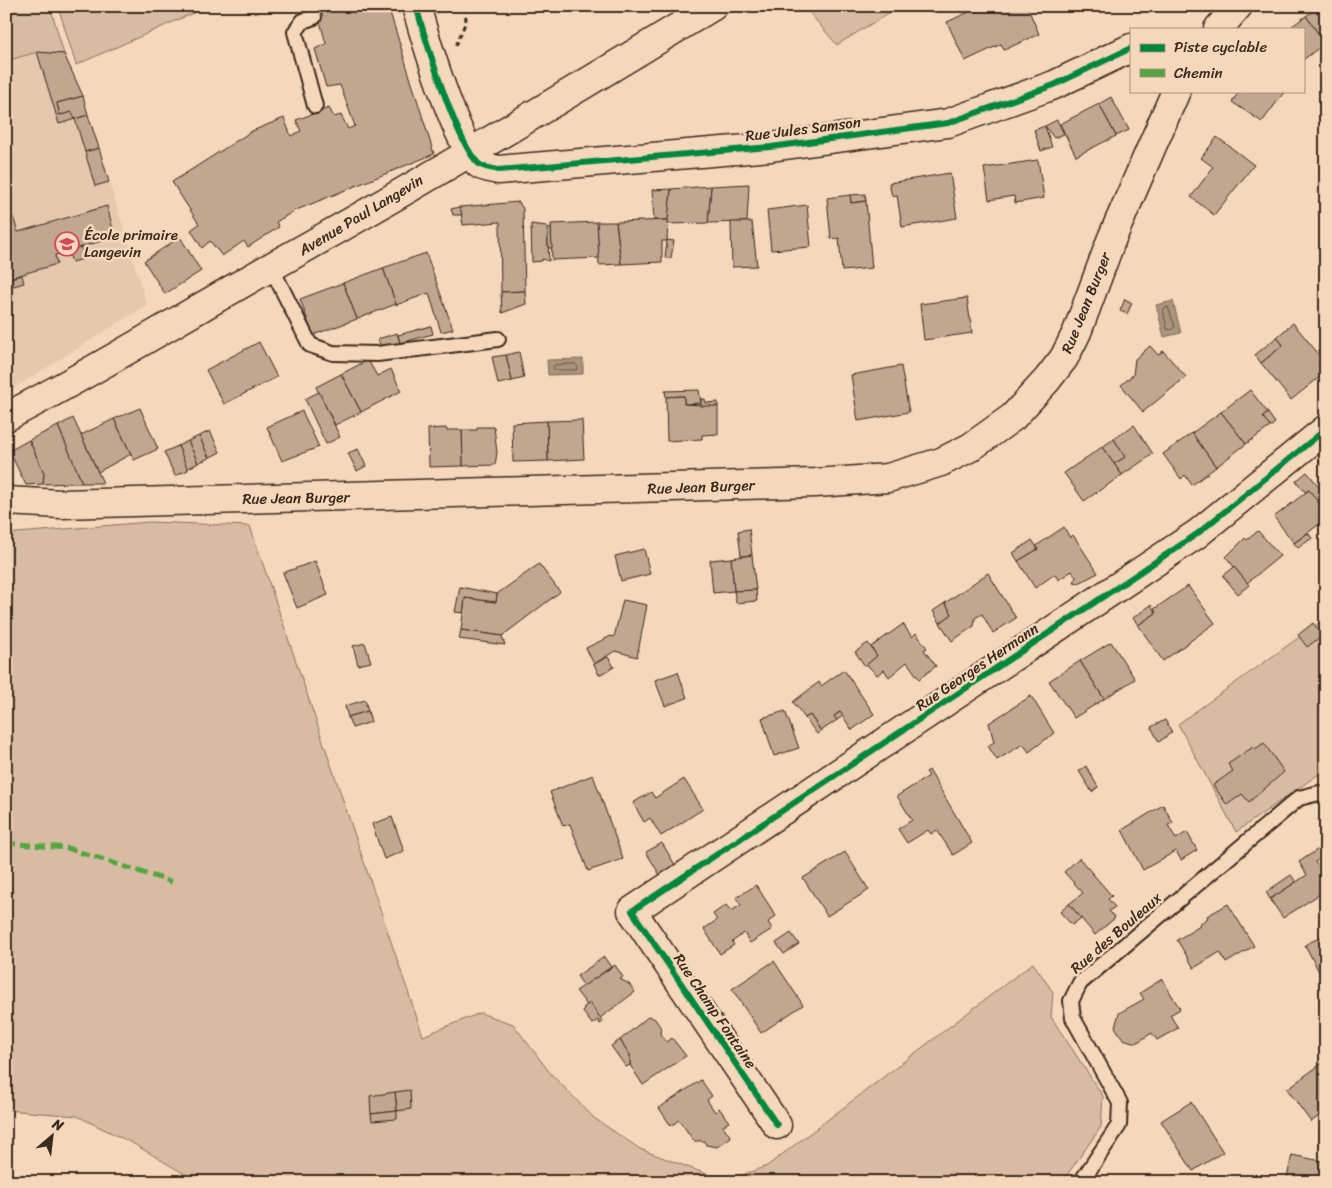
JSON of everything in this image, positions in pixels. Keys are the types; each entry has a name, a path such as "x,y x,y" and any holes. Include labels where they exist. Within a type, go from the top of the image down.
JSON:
{"main road":[{"path":"416,6 451,111 470,152"},
{"name":"Avenue Paul Langevin","path":"6,417 62,389 315,243 713,6"},
{"path":"1219,28 1238,6"},
{"name":"Rue Jules Samson","path":"470,152 480,165 498,170 771,147 948,123 1054,85 1130,48"},
{"name":"Rue Jean Burger","path":"6,501 61,504 815,484 888,478 941,462 971,447 1013,417 1064,358 1077,332 1137,176 1176,92"},
{"name":"Rue Georges Hermann","path":"632,911 1197,534 1326,429"},
{"name":"Rue Champ Fontaine","path":"632,911 777,1125"}],"lane":[{"path":"314,17 303,21 294,32 315,106"},
{"path":"271,267 310,346 333,354 377,354 498,339"},
{"name":"Rue des Bouleaux","path":"1084,1176 1119,1125 1120,1103 1073,1018 1071,1001 1080,983 1300,798 1319,793 1326,796"}],"shaded area":[{"path":"6,6 50,6 64,54 37,52 6,61"},
{"path":"58,6 209,6 76,65"},
{"path":"412,6 464,6 420,20"},
{"path":"804,6 900,6 837,45"},
{"name":"École primaire Langevin","path":"37,52 64,54 83,96 147,305 6,393 6,61"},
{"path":"149,522 250,526 423,1036 480,1013 513,1024 551,1074 594,1118 640,1149 725,1181 767,1166 1033,963 1053,992 1051,1017 1103,1096 1101,1127 1062,1182 198,1182 134,1144 77,1116 6,1110 6,534"},
{"path":"1326,618 1326,769 1236,832 1178,724"}],"water":[{"path":"1173,301 1181,333 1164,337 1156,305"},
{"path":"583,359 583,374 548,375 547,360"}],"building":[{"path":"316,6 388,6 434,154 294,211 276,222 279,227 248,247 244,241 222,256 210,241 202,248 191,230 199,224 172,182 252,131 284,118 291,136 301,131 296,120 329,108 334,117 341,115 348,129 355,126 340,85 326,87 315,49 326,44"},
{"path":"982,6 1027,6 1039,34 1004,50 1001,44 965,61 947,22"},
{"path":"1320,6 1326,6 1325,43 1306,16"},
{"path":"1306,16 1325,43 1304,59 1304,28 1289,28"},
{"path":"37,52 64,54 83,96 57,103 60,115 72,112 75,119 59,124"},
{"path":"1284,92 1262,122 1232,102 1238,93"},
{"path":"83,96 88,115 75,119 72,112 60,115 57,103"},
{"path":"1111,97 1129,130 1116,136 1099,104"},
{"path":"1099,104 1116,136 1076,156 1060,124"},
{"path":"88,115 99,148 85,152 75,119"},
{"path":"1057,120 1064,134 1054,138 1045,126"},
{"path":"1045,126 1052,147 1041,151 1034,130"},
{"path":"1217,137 1254,165 1214,215 1191,197 1213,167 1201,158"},
{"path":"99,148 109,182 95,186 85,152"},
{"path":"1038,160 1044,198 1015,203 1014,196 989,200 984,168"},
{"path":"950,173 957,218 902,227 897,195 892,196 889,183"},
{"path":"749,184 747,222 708,223 711,186"},
{"path":"711,186 708,223 667,224 671,189"},
{"path":"671,189 668,220 654,220 652,190"},
{"path":"865,194 866,201 851,203 850,195"},
{"path":"850,195 851,203 866,201 872,268 842,271 839,238 831,239 827,198"},
{"path":"519,202 523,209 525,291 501,292 500,222 463,225 460,207"},
{"path":"807,205 811,247 771,250 767,210"},
{"path":"107,206 115,237 55,255 57,264 6,279 6,208 11,211 18,232"},
{"path":"460,207 462,215 453,215 451,209"},
{"path":"668,220 667,241 662,241 662,262 621,264 616,222"},
{"path":"597,222 616,222 621,264 599,265"},
{"path":"597,222 599,258 552,260 551,224"},
{"path":"731,222 752,222 757,266 732,267"},
{"path":"531,224 547,226 549,261 542,259 542,261 532,262"},
{"path":"551,227 552,248 548,248 548,228"},
{"path":"180,237 201,271 165,294 144,261"},
{"path":"667,240 674,241 671,258 665,258"},
{"path":"81,247 84,259 72,262 68,251"},
{"path":"426,253 453,329 441,332 429,293 396,305 383,268"},
{"path":"383,268 396,304 357,319 343,283"},
{"path":"22,275 24,283 14,286 11,278"},
{"path":"343,283 357,319 313,335 300,299"},
{"path":"525,291 526,304 502,313 501,292"},
{"path":"967,298 972,333 924,340 920,304"},
{"path":"1125,299 1132,303 1127,314 1120,311"},
{"path":"1293,323 1326,363 1326,372 1291,400 1261,363 1283,345 1277,337"},
{"path":"431,326 433,334 400,343 398,335"},
{"path":"397,333 400,343 381,349 378,339"},
{"path":"1277,337 1283,345 1261,363 1255,355"},
{"path":"259,342 277,377 224,404 206,370"},
{"path":"1150,346 1158,355 1163,351 1186,377 1143,412 1121,385 1133,375 1135,359"},
{"path":"519,352 524,378 512,381 506,355"},
{"path":"506,355 512,381 498,384 492,357"},
{"path":"368,360 377,376 391,369 401,391 361,412 341,374"},
{"path":"901,366 909,412 858,421 851,375"},
{"path":"341,374 361,412 335,425 316,387"},
{"path":"699,390 701,403 684,404 684,396 666,397 665,391"},
{"path":"1250,390 1268,413 1263,417 1270,427 1246,444 1221,412"},
{"path":"319,392 340,437 326,444 305,399"},
{"path":"684,396 684,404 718,406 718,434 702,435 702,439 667,441 666,397"},
{"path":"701,399 705,399 706,403 718,402 718,406 701,406"},
{"path":"140,408 158,449 134,460 114,419"},
{"path":"302,411 319,447 282,461 267,427"},
{"path":"1221,412 1246,444 1216,467 1192,433"},
{"path":"1268,413 1275,423 1270,427 1263,417"},
{"path":"73,418 103,483 82,483 58,426"},
{"path":"114,419 131,454 98,472 81,435"},
{"path":"582,420 584,459 548,461 547,421"},
{"path":"547,421 548,461 513,462 512,423"},
{"path":"1134,425 1153,454 1122,475 1114,464 1125,457 1114,439"},
{"path":"58,426 82,483 43,484 44,473 29,440"},
{"path":"477,427 494,427 497,453 495,465 463,466 462,430 477,430"},
{"path":"446,428 446,430 462,430 463,466 429,467 428,429"},
{"path":"210,431 220,452 209,458 199,436"},
{"path":"1192,433 1216,467 1192,485 1185,475 1181,479 1163,454"},
{"path":"199,436 209,458 198,463 188,441"},
{"path":"1114,439 1125,457 1114,464 1102,447"},
{"path":"29,440 44,473 43,484 26,485 9,451"},
{"path":"188,441 198,463 187,469 178,446"},
{"path":"178,446 188,470 175,476 164,452"},
{"path":"1102,447 1122,475 1084,501 1064,473"},
{"path":"358,449 366,466 357,471 348,453"},
{"path":"1326,456 1326,469 1325,469 1319,462"},
{"path":"1307,472 1326,495 1317,501 1309,490 1305,492 1296,481"},
{"path":"1309,490 1326,512 1326,519 1294,543 1274,517"},
{"path":"1064,527 1070,538 1073,535 1098,573 1079,583 1074,582 1076,577 1072,571 1058,580 1055,574 1035,588 1018,561 1038,549 1036,546"},
{"path":"749,529 752,555 741,556 738,531"},
{"path":"1258,531 1280,556 1247,583 1226,557 1245,538 1247,540"},
{"path":"1308,533 1312,538 1298,548 1294,543"},
{"path":"1032,540 1038,549 1018,561 1013,553"},
{"path":"644,549 650,574 621,581 615,556"},
{"path":"752,555 756,590 734,591 731,558"},
{"path":"731,558 734,591 713,593 710,560"},
{"path":"315,561 328,595 297,608 283,573"},
{"path":"539,564 560,592 502,636 461,630 465,598 496,602 497,594"},
{"path":"1234,567 1249,585 1238,594 1223,576"},
{"path":"988,573 1016,618 993,633 982,614 975,618 974,626 952,641 940,623 952,614 945,603"},
{"path":"1188,586 1215,623 1163,661 1138,625 1156,613 1154,609"},
{"path":"460,587 497,594 496,602 465,598 463,613 455,612"},
{"path":"756,590 757,601 736,603 734,591"},
{"path":"623,600 647,605 637,657 615,651 594,664 586,648 611,636 614,637"},
{"path":"945,603 952,614 940,623 933,611"},
{"path":"1151,605 1156,613 1138,625 1133,618"},
{"path":"1313,623 1323,635 1307,647 1298,635"},
{"path":"903,624 912,637 916,633 927,648 924,650 936,666 919,679 907,662 889,677 884,670 877,675 866,664 877,656 871,647"},
{"path":"461,630 502,636 505,645 459,639"},
{"path":"1111,642 1135,679 1104,699 1080,661"},
{"path":"365,643 371,662 358,665 353,646"},
{"path":"868,643 877,656 865,666 855,652"},
{"path":"608,657 614,667 599,675 594,664"},
{"path":"1080,661 1104,699 1074,718 1049,681"},
{"path":"844,670 874,714 852,730 840,712 834,716 837,720 821,731 810,715 805,718 793,702 819,682 821,686"},
{"path":"678,672 687,698 665,706 655,680"},
{"path":"1031,696 1054,733 1029,752 1023,744 997,760 988,746 994,742 989,723"},
{"path":"365,700 368,711 348,717 345,706"},
{"path":"368,711 371,722 352,728 348,717"},
{"path":"785,711 799,748 774,756 762,718"},
{"path":"840,712 843,716 837,720 834,716"},
{"path":"810,715 821,731 817,734 805,718"},
{"path":"1165,720 1172,732 1159,742 1151,727"},
{"path":"1264,743 1284,772 1249,802 1242,794 1227,805 1213,785 1233,771 1228,764 1253,747 1255,749"},
{"path":"1086,766 1098,787 1092,792 1079,771"},
{"path":"929,770 972,843 953,855 937,830 931,834 928,830 907,843 898,829 912,820 897,796 929,776 926,772"},
{"path":"593,775 623,859 588,871 570,824 563,826 550,792"},
{"path":"684,779 703,809 661,836 650,818 644,822 633,803 651,792 655,798"},
{"path":"1163,805 1173,823 1168,825 1176,839 1187,832 1197,850 1181,860 1176,851 1143,870 1122,830"},
{"path":"392,817 404,851 384,859 372,824"},
{"path":"662,843 675,865 660,875 646,852"},
{"path":"1320,848 1325,855 1315,862 1326,878 1326,890 1283,918 1270,899 1307,875 1299,862"},
{"path":"845,852 869,890 827,916 803,878"},
{"path":"1079,858 1112,896 1108,899 1115,907 1109,911 1115,918 1095,935 1069,904 1083,893 1064,872"},
{"path":"1291,875 1296,882 1270,899 1266,892"},
{"path":"756,885 776,916 768,922 772,929 750,943 744,933 732,942 734,945 720,954 704,929 717,920 713,914 726,905 731,911 741,905 736,898"},
{"path":"1069,904 1081,918 1072,925 1060,912"},
{"path":"1228,904 1254,946 1226,963 1220,952 1194,968 1177,940 1200,926 1199,924 1208,918 1207,916"},
{"path":"791,933 799,944 784,954 776,943"},
{"path":"1326,934 1326,959 1323,960 1326,965 1326,985 1305,945"},
{"path":"604,957 611,967 584,986 577,976"},
{"path":"774,961 803,1005 761,1033 732,989"},
{"path":"615,965 623,977 620,979 629,984 635,992 600,1018 590,1003 587,1005 576,991"},
{"path":"1162,979 1180,1009 1170,1015 1178,1028 1157,1040 1152,1033 1136,1043 1123,1039 1115,1027 1119,1013 1144,999 1140,993"},
{"path":"590,1003 603,1022 600,1024 598,1020 592,1024 583,1012 584,1007"},
{"path":"649,1016 655,1019 661,1028 660,1034 667,1042 672,1038 686,1056 643,1085 630,1065 630,1055 620,1040"},
{"path":"620,1040 630,1055 630,1065 626,1067 611,1046"},
{"path":"1325,1061 1326,1111 1311,1122 1287,1089"},
{"path":"701,1080 712,1096 707,1100 715,1112 719,1108 729,1122 723,1126 731,1137 717,1147 706,1145 704,1141 694,1141 679,1120 671,1126 659,1108"},
{"path":"410,1090 411,1109 397,1111 395,1092"},
{"path":"395,1092 397,1111 371,1114 370,1096"},
{"path":"1191,1102 1223,1152 1193,1171 1161,1121"},
{"path":"397,1111 397,1119 372,1121 371,1114"},
{"path":"1292,1155 1326,1162 1326,1182 1286,1182"}],"marked path":[{"path":"6,843 67,848 172,882"}],"cycle path":[{"path":"416,6 443,90 461,136 470,153 479,164 498,170 771,147 948,123 1054,85 1130,48"},
{"path":"777,1125 632,911 1197,534 1326,429"}],"place":[{"name":"École primaire Langevin","path":"67,244"}]}
